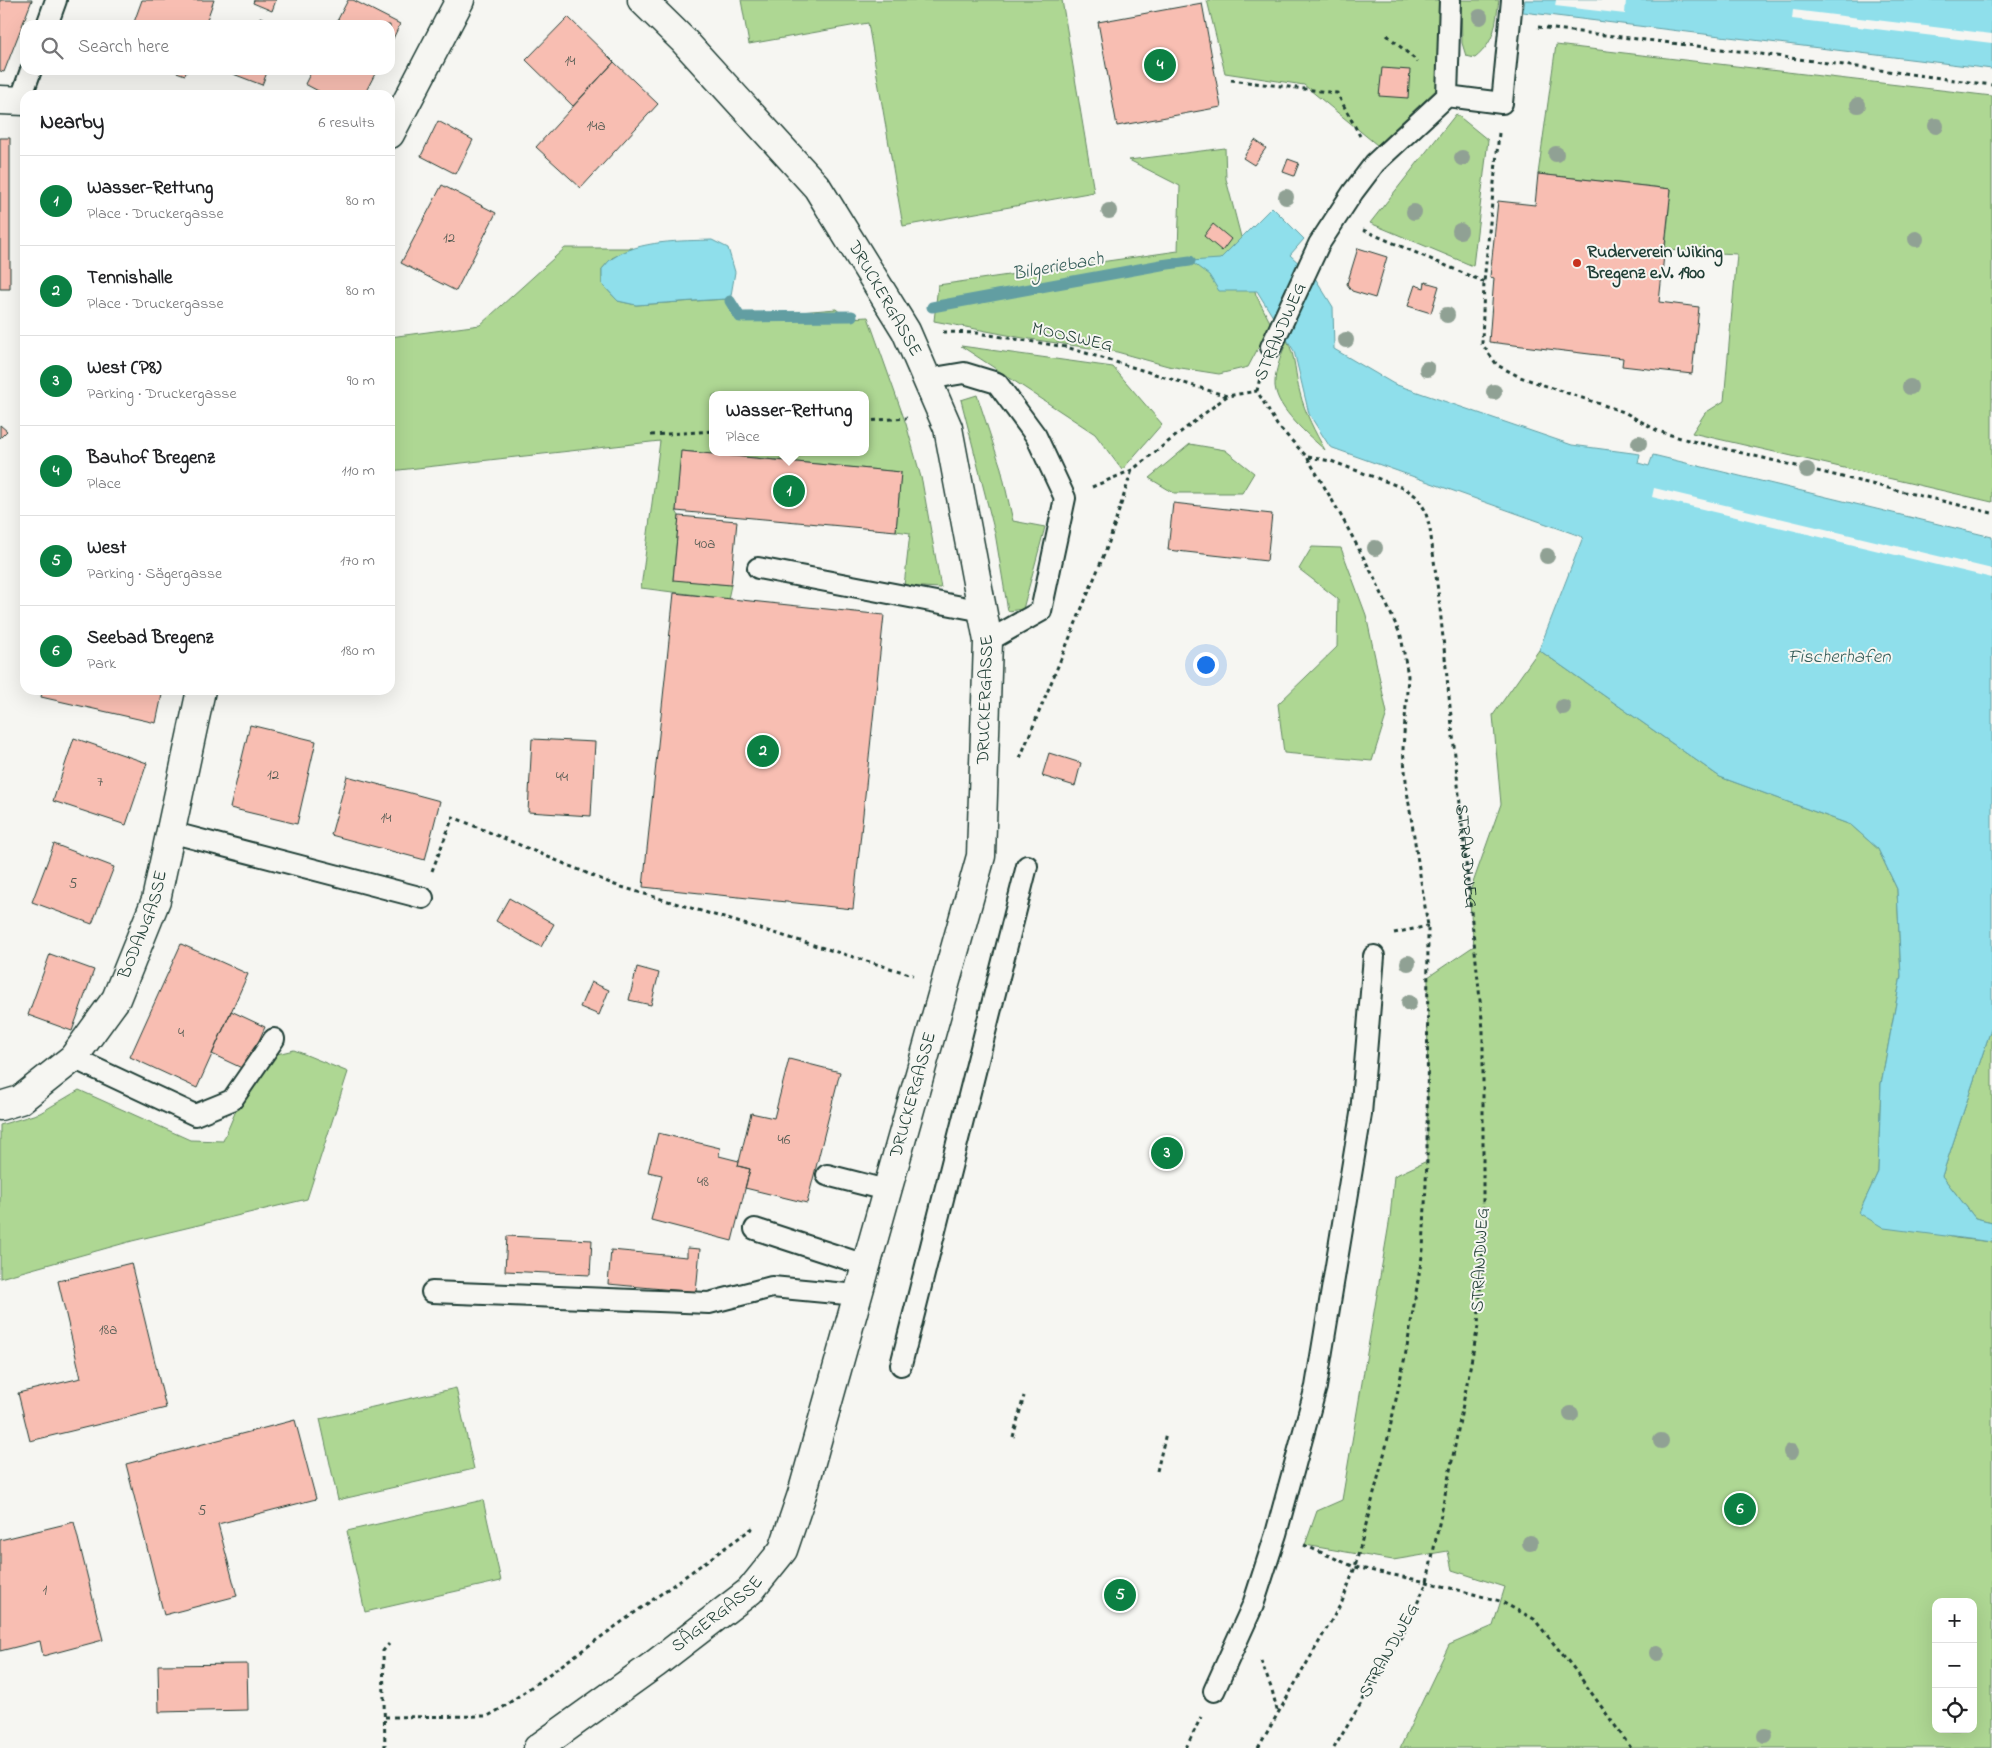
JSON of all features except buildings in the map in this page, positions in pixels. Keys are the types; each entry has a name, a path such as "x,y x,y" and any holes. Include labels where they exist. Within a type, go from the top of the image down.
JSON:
{"street":[{"path":"395,124 460,0"},
{"name":"DRUCKERGASSE","path":"642,0 684,41 817,187 906,331 948,428 988,641 981,856 821,1424"},
{"name":"BODANGASSE","path":"0,1106 20,1100 73,1058 116,999 156,900 200,695"},
{"name":"SÄGERGASSE","path":"538,1748 655,1664 750,1591 783,1550 802,1494 821,1424"}],"lane":[{"path":"49,20 56,0"},
{"path":"1450,0 1446,96 1502,102 1512,0"},
{"path":"21,90 28,75"},
{"name":"STRANDWEG","path":"1271,348 1319,244 1335,218 1375,163 1446,96"},
{"path":"928,379 964,374 997,383 1036,436 1065,498 1041,611 988,641"},
{"path":"758,568 983,611"},
{"path":"170,832 423,898"},
{"path":"901,1365 1027,866"},
{"path":"1214,1691 1253,1605 1276,1534 1318,1378 1361,1114 1374,956"},
{"path":"73,1058 195,1115 232,1100 274,1039"},
{"path":"827,1175 886,1190"},
{"path":"755,1229 866,1265"},
{"path":"432,1292 709,1302 772,1287 857,1295"}],"path":[{"path":"1510,24 1746,52 1992,85"},
{"path":"1231,80 1337,92 1375,163"},
{"path":"1502,102 1484,282 1482,344 1497,365 1520,377 1624,412 1658,431 1684,439 1992,513"},
{"path":"1335,218 1484,282"},
{"name":"MOOSWEG","path":"906,331 977,334 1066,347 1227,396 1257,391"},
{"name":"STRANDWEG","path":"1271,348 1262,369 1257,391 1277,426 1307,457 1331,462 1406,489 1417,497 1425,510 1430,529 1439,599 1483,1029 1483,1244 1478,1326 1427,1582 1404,1632 1334,1748"},
{"name":"MOOSWEG","path":"1065,498 1132,470 1227,396"},
{"path":"869,421 942,416"},
{"path":"651,435 709,431"},
{"path":"1018,761 1108,544 1132,470"},
{"path":"423,898 453,816 615,885 946,985"},
{"path":"1013,1437 1024,1396"},
{"path":"1157,1472 1166,1433"},
{"path":"386,1716 488,1716 502,1708 730,1543 802,1494"},
{"path":"1276,1534 1355,1567 1427,1582 1500,1601 1534,1619 1575,1670 1631,1748"},
{"path":"1258,1748 1342,1602 1355,1567"},
{"path":"1238,1637 1263,1662 1278,1715"},
{"path":"385,1748 386,1716 383,1651 389,1644"},
{"path":"1186,1748 1214,1691"}],"green space":[{"path":"741,0 1062,0 1094,192 903,226 868,23 749,44"},
{"path":"1207,0 1442,0 1440,86 1377,145 1304,85 1225,73"},
{"path":"1461,0 1499,0 1491,39 1475,58 1466,56 1462,43"},
{"path":"1556,45 1992,96 1992,502 1692,433 1705,413 1724,401 1737,254 1665,250 1671,189 1538,174"},
{"path":"1456,114 1488,140 1473,266 1370,223"},
{"path":"1225,148 1226,179 1256,295 1271,324 1248,367 1219,374 1168,366 1117,352 1023,338 934,321 938,285 1178,251 1180,186 1129,160"},
{"path":"565,248 633,248 612,258 602,269 602,284 618,301 636,305 726,299 730,301 740,317 836,309 847,318 868,317 906,424 922,481 941,588 904,586 910,533 896,531 901,472 734,456 869,456 869,391 709,391 709,454 682,451 676,511 679,516 673,579 731,585 728,599 641,588 660,441 395,470 395,336 480,325"},
{"path":"1287,340 1292,353 1298,387 1305,408 1325,450 1294,421 1281,404 1277,395 1275,386 1276,374"},
{"path":"961,346 1113,367 1162,424 1122,470 1095,434"},
{"path":"977,395 1001,468 1013,521 1045,527 1023,609 1008,611 995,533 961,400"},
{"path":"1190,444 1225,450 1254,473 1242,493 1174,493 1149,478"},
{"path":"1312,547 1341,548 1366,615 1387,713 1372,761 1284,753 1278,704 1337,647 1338,599 1299,569"},
{"path":"1539,650 1720,777 1851,825 1878,849 1897,889 1901,976 1881,1084 1878,1172 1859,1213 1956,1238 1992,1242 1992,1748 1400,1748 1449,1645 1493,1626 1505,1587 1452,1570 1448,1551 1393,1560 1305,1545 1317,1511 1342,1500 1390,1218 1394,1176 1427,1161 1428,977 1474,946 1469,894 1501,804 1493,715"},
{"path":"1992,1026 1992,1222 1975,1218 1942,1176"},
{"path":"294,1050 348,1072 307,1199 132,1241 0,1278 0,1125 40,1113 79,1090 190,1140 223,1141 237,1108 268,1056"},
{"path":"456,1388 474,1469 338,1500 320,1419"},
{"path":"483,1500 501,1581 365,1612 347,1531"}],"water":[{"path":"1525,0 1992,0 1992,69 1523,12"},
{"name":"Fischerhafen","path":"1272,207 1304,239 1290,255 1315,278 1333,307 1334,349 1394,384 1572,445 1640,454 1638,463 1649,466 1653,455 1992,537 1992,1026 1942,1176 1975,1218 1992,1222 1992,1242 1884,1228 1859,1213 1878,1172 1881,1084 1901,976 1897,889 1878,849 1851,825 1720,777 1539,650 1583,537 1330,447 1309,414 1294,351 1257,291 1219,291 1209,275 1190,261 1220,259"},
{"path":"712,240 728,248 735,272 730,301 726,299 636,305 618,301 602,284 602,269 623,252 661,243"}],"pier":[{"path":"1556,0 1626,0 1625,14 1555,6"},
{"path":"1793,10 1992,34 1992,43 1792,19"},
{"path":"1654,488 1992,569 1992,578 1652,497"}],"waterway":[{"name":"Bilgeriebach","path":"932,307 1190,261"},
{"name":"Bilgeriebach","path":"730,301 740,317 852,316"}],"place":[{"name":"Bauhof Bregenz","path":"1160,65"},
{"name":"Ruderverein Wiking Bregenz e.V. 1900","path":"1577,263"},
{"name":"Wasser-Rettung","path":"789,491"},
{"name":"Tennishalle","path":"763,751"},
{"name":"West (P8)","path":"1167,1153"},
{"name":"Seebad Bregenz","path":"1740,1509"},
{"name":"West","path":"1120,1595"}]}
